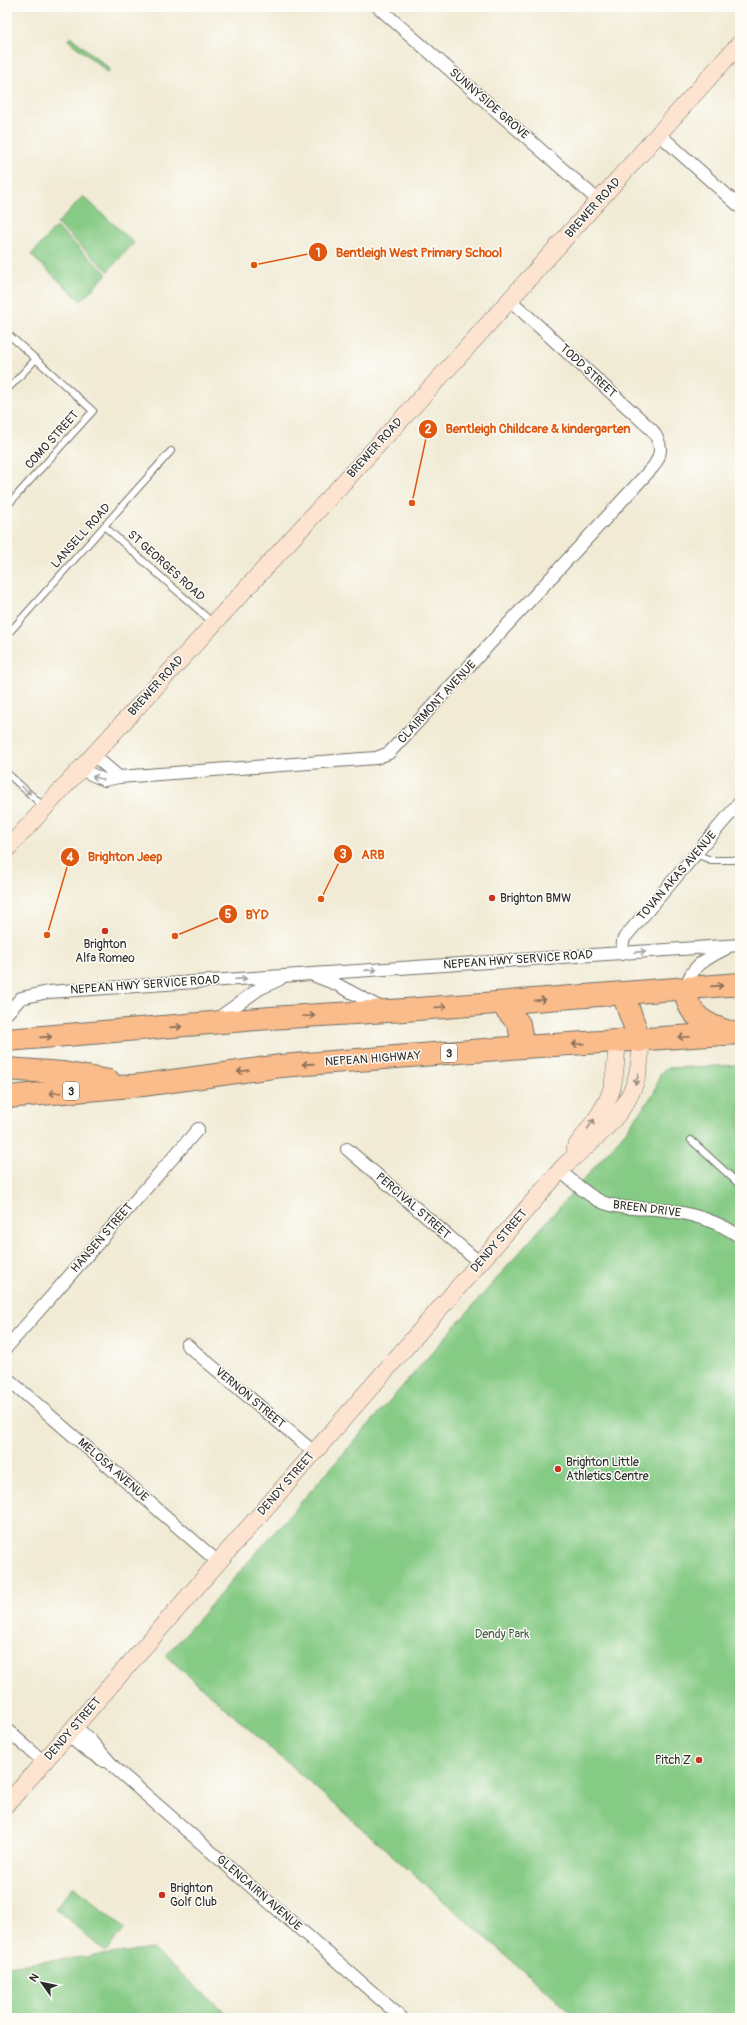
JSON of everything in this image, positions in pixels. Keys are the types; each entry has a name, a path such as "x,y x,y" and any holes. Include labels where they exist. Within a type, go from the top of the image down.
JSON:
{"highway":[{"path":"7,1040 270,1018 501,1003 740,984"},
{"path":"686,988 688,1004 698,1018 715,1028 738,1033"},
{"path":"623,994 640,1040"},
{"path":"616,1042 623,994"},
{"path":"501,1003 519,1024 523,1047"},
{"name":"NEPEAN HIGHWAY","path":"7,1097 136,1086 281,1066 523,1047 738,1033"},
{"path":"7,1069 74,1074 136,1086"}],"street":[{"name":"SUNNYSIDE GROVE","path":"378,7 598,201"},
{"path":"737,7 740,10"},
{"name":"BREWER ROAD","path":"7,849 510,300 740,43"},
{"path":"660,134 740,208"},
{"name":"TODD STREET","path":"510,300 652,430 661,446"},
{"name":"CLAIRMONT AVENUE","path":"80,769 104,780 119,777 376,758 389,753 653,467 659,459 661,446"},
{"path":"92,755 119,777"},
{"name":"TOVAN AKAS AVENUE","path":"622,954 623,941 625,937 740,802"},
{"name":"NEPEAN HWY SERVICE ROAD","path":"7,1013 21,998 48,992 735,946"},
{"name":"NEPEAN HWY SERVICE ROAD","path":"686,988 688,978 699,964 735,946"},
{"name":"NEPEAN HWY SERVICE ROAD","path":"306,974 336,984 388,1011"},
{"name":"NEPEAN HWY SERVICE ROAD","path":"209,1024 259,989 289,976"},
{"name":"DENDY STREET","path":"7,1804 562,1168 603,1131 630,1097 637,1081 640,1067 640,1040"},
{"name":"DENDY STREET","path":"562,1168 609,1096 614,1076 616,1042"},
{"name":"HANSEN STREET","path":"7,1347 198,1129"},
{"name":"PERCIVAL STREET","path":"347,1149 480,1263"},
{"name":"BREEN DRIVE","path":"562,1168 585,1192 601,1202 619,1206 684,1213 719,1224 740,1237"},
{"name":"VERNON STREET","path":"187,1345 314,1452"},
{"name":"MELOSA AVENUE","path":"7,1378 218,1562"},
{"path":"7,1730 44,1762"},
{"name":"GLENCAIRN AVENUE","path":"71,1730 90,1740 115,1768 402,2018"}],"lane":[{"name":"COMO STREET","path":"7,333 93,411 7,506"},
{"path":"7,390 36,359"},
{"name":"LANSELL ROAD","path":"7,635 171,451"},
{"name":"ST GEORGES ROAD","path":"104,526 213,623"},
{"path":"7,773 45,808"},
{"path":"695,854 711,860 740,860"},
{"path":"691,1140 740,1185"}],"green space":[{"path":"71,37 110,69 108,72 68,40"},
{"path":"83,196 134,243 108,271 57,224"},
{"path":"56,227 107,274 81,301 31,255"},
{"name":"Dendy Park","path":"740,1065 740,2018 577,2018 166,1656 626,1131 654,1093 660,1074 667,1068"},
{"path":"74,1886 124,1929 105,1952 55,1908"},
{"path":"152,1949 232,2018 7,2018 7,1966"}],"place":[{"name":"Bentleigh West Primary School","path":"254,265"},
{"name":"Bentleigh Childcare & kindergarten","path":"412,503"},
{"name":"Brighton BMW","path":"492,898"},
{"name":"ARB","path":"321,899"},
{"name":"Brighton Alfa Romeo","path":"105,931"},
{"name":"Brighton Jeep","path":"47,935"},
{"name":"BYD","path":"175,936"},
{"name":"Brighton Little Athletics Centre","path":"558,1469"},
{"name":"Pitch Z","path":"699,1760"},
{"name":"Brighton Golf Club","path":"162,1895"}]}
